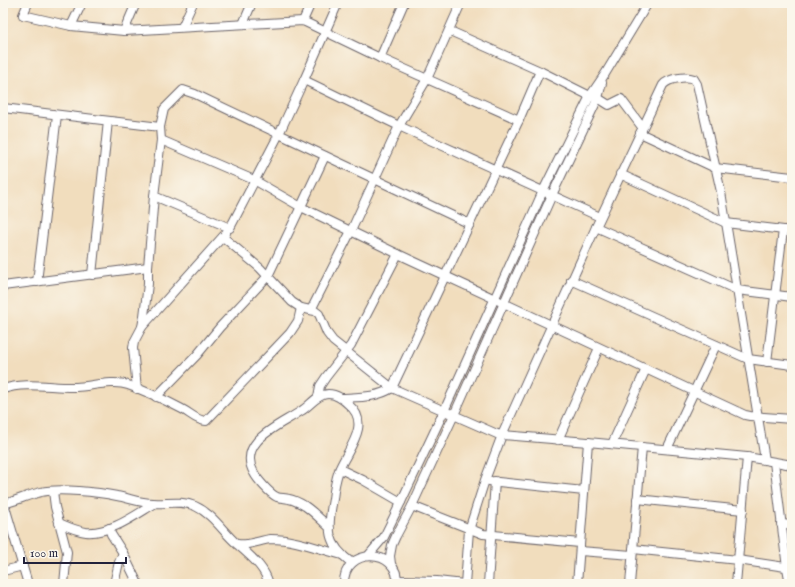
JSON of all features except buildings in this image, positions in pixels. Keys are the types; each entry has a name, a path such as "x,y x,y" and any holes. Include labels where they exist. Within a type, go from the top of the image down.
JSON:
{"street":[{"path":"28,3 23,15 71,26 124,31 303,21 380,58 519,120"},
{"path":"71,26 82,3"},
{"path":"124,31 136,3"},
{"path":"182,27 193,3"},
{"path":"243,24 252,3"},
{"path":"303,21 310,3"},
{"path":"138,389 133,348 134,342 142,327 230,228 279,134 326,33 338,3"},
{"path":"380,58 404,3"},
{"path":"311,310 351,231 399,126 427,79 450,31 461,3"},
{"path":"391,564 390,556 392,545 412,506 454,415 503,302 552,196 594,97 605,74 648,3"},
{"path":"450,31 540,70 609,105 621,99 641,130 715,168 792,177"},
{"path":"330,528 306,507 294,500 274,495 256,477 250,462 250,455 254,445 264,434 302,411 321,395 329,394 341,398 369,396 386,392 392,388 519,120 540,70"},
{"path":"344,584 347,570 352,563 359,558 376,556 391,564 396,572 398,582 437,580 465,584 469,530 484,480 502,435 571,280 641,130 663,84 666,81 691,78 697,84 726,223 765,460"},
{"path":"304,80 399,126 495,168 552,196 600,217"},
{"path":"142,327 148,284 154,196 161,140 160,128 164,109 183,90 195,94 470,224"},
{"path":"368,556 384,537 444,411 543,191 594,97"},
{"path":"3,109 160,128"},
{"path":"37,282 56,115"},
{"path":"92,275 108,121"},
{"path":"161,140 254,180 398,254 745,415 792,419"},
{"path":"156,397 200,352 220,327 268,276 325,156"},
{"path":"620,174 726,223 792,231"},
{"path":"154,196 230,228"},
{"path":"596,227 737,290 792,297"},
{"path":"767,362 783,230"},
{"path":"223,237 268,276 286,297 301,308 311,310 318,314 327,333 333,341 392,388 502,435 747,457 792,465"},
{"path":"318,397 318,392 326,377 346,351 398,254"},
{"path":"3,286 148,268"},
{"path":"571,280 748,359 792,365"},
{"path":"3,389 19,386 75,387 119,384 127,385 183,409 200,421 208,420 219,406 290,333 298,321 301,308"},
{"path":"667,449 716,345"},
{"path":"558,440 599,348"},
{"path":"612,444 646,369"},
{"path":"341,398 356,413 358,434 340,469 329,520 332,541 342,555 352,563"},
{"path":"577,584 588,442"},
{"path":"630,584 642,447"},
{"path":"736,584 747,457"},
{"path":"774,462 790,584"},
{"path":"340,469 363,480 401,502"},
{"path":"484,480 584,491"},
{"path":"488,584 495,481"},
{"path":"53,491 55,507 67,552 64,584"},
{"path":"28,584 3,503 42,492 53,491 117,496 154,504 171,502 194,505 213,518 237,544 260,565 265,572 269,584"},
{"path":"637,499 743,510"},
{"path":"59,523 74,530 95,532 109,528 126,520 154,504"},
{"path":"412,506 469,530 483,534 580,547 738,560 789,568"},
{"path":"781,524 792,525"},
{"path":"109,528 138,584"},
{"path":"237,544 248,544 264,540 281,540 295,542 342,555"},
{"path":"114,584 119,562 123,553"},
{"path":"3,571 22,566"}]}
